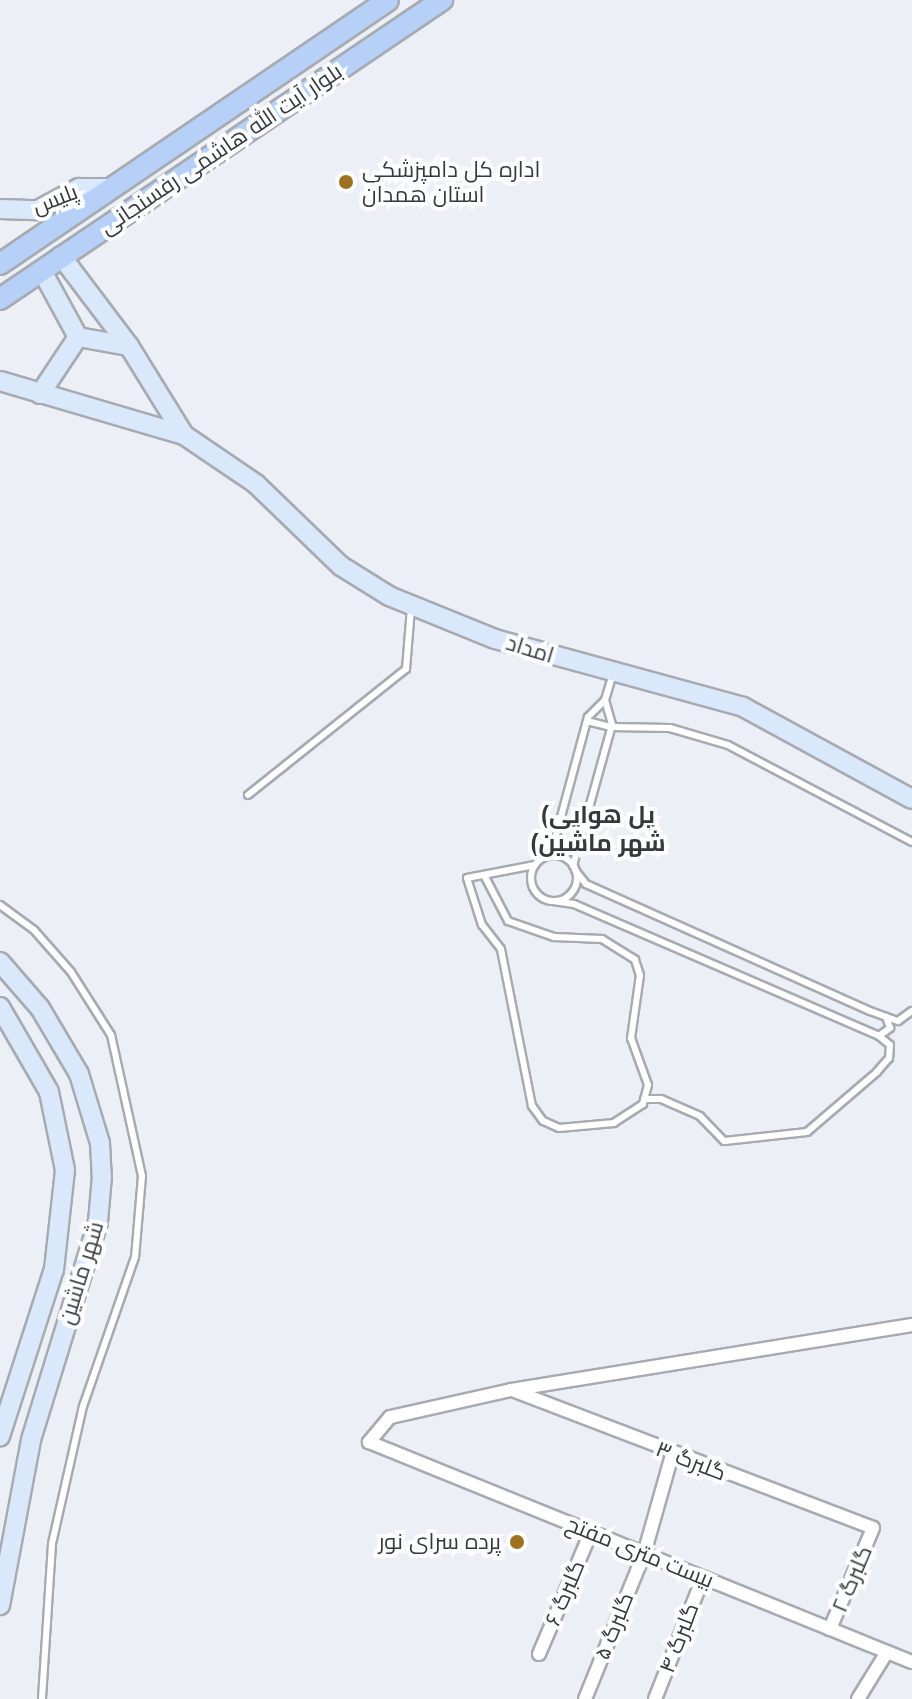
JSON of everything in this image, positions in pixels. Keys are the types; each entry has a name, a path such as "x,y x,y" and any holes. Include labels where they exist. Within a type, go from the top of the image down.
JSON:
{"main road":[{"name":"بلوار آیت الله هاشمی رفسنجانی","path":"0,264 388,0"},
{"name":"بلوار آیت الله هاشمی رفسنجانی","path":"0,299 442,0"},
{"path":"45,233 61,256"},
{"path":"25,247 42,271"}],"street":[{"name":"پلیس","path":"0,209 38,210 79,188 110,188"},
{"path":"61,256 129,346 184,435"},
{"path":"42,271 78,337"},
{"path":"78,337 129,346"},
{"path":"40,394 78,337"},
{"path":"0,381 184,435"},
{"name":"امداد","path":"184,435 256,484 341,566 410,605 495,639 613,674 743,707 912,799"},
{"name":"شهر ماشین","path":"0,962 40,1008 79,1074 100,1143 102,1176 98,1222 31,1440 0,1605"},
{"name":"شهر ماشین","path":"0,1007 49,1092 65,1170 54,1269 0,1436"},
{"path":"511,1390 912,1325"},
{"name":"بیست متری مفتح","path":"511,1390 390,1417 369,1442 912,1662"},
{"name":"گلبرگ ۳","path":"511,1390 672,1455 873,1528"},
{"name":"گلبرگ ۵","path":"585,1699 644,1554 672,1455"},
{"name":"گلبرگ ۲","path":"830,1629 873,1528"},
{"name":"گلبرگ ۶","path":"539,1654 591,1532"},
{"name":"گلبرگ ۴","path":"655,1699 703,1578"},
{"path":"858,1699 887,1652"}],"lane":[{"path":"248,795 406,669 410,605"},
{"path":"484,875 508,921 554,937 602,939 635,960 640,975 631,1038 648,1085 644,1099 631,1113 595,1127 559,1128 543,1121 524,1076 501,949 482,925 467,878 535,865 546,856 555,839 587,721 605,700 613,674"},
{"path":"553,901 572,891 574,868 611,727 605,700"},
{"path":"587,721 611,727 670,728 728,745 912,842"},
{"path":"546,856 561,856 586,884 886,1017 898,1021 912,1011"},
{"path":"535,865 532,885 540,897 574,904 879,1036 890,1045 889,1058 807,1132 724,1141 700,1116 661,1099 644,1099"},
{"path":"0,905 34,930 71,972 111,1035 142,1176 135,1257 83,1406 52,1544 42,1699"},
{"path":"879,1036 890,1028 886,1017"}],"place":[{"name":"اداره کل دامپزشکی استان همدان","path":"346,182"},
{"name":"پرده سرای نور","path":"517,1542"}],"district":[{"name":"(پل هوایی (شهر ماشین","path":"598,829"}]}
